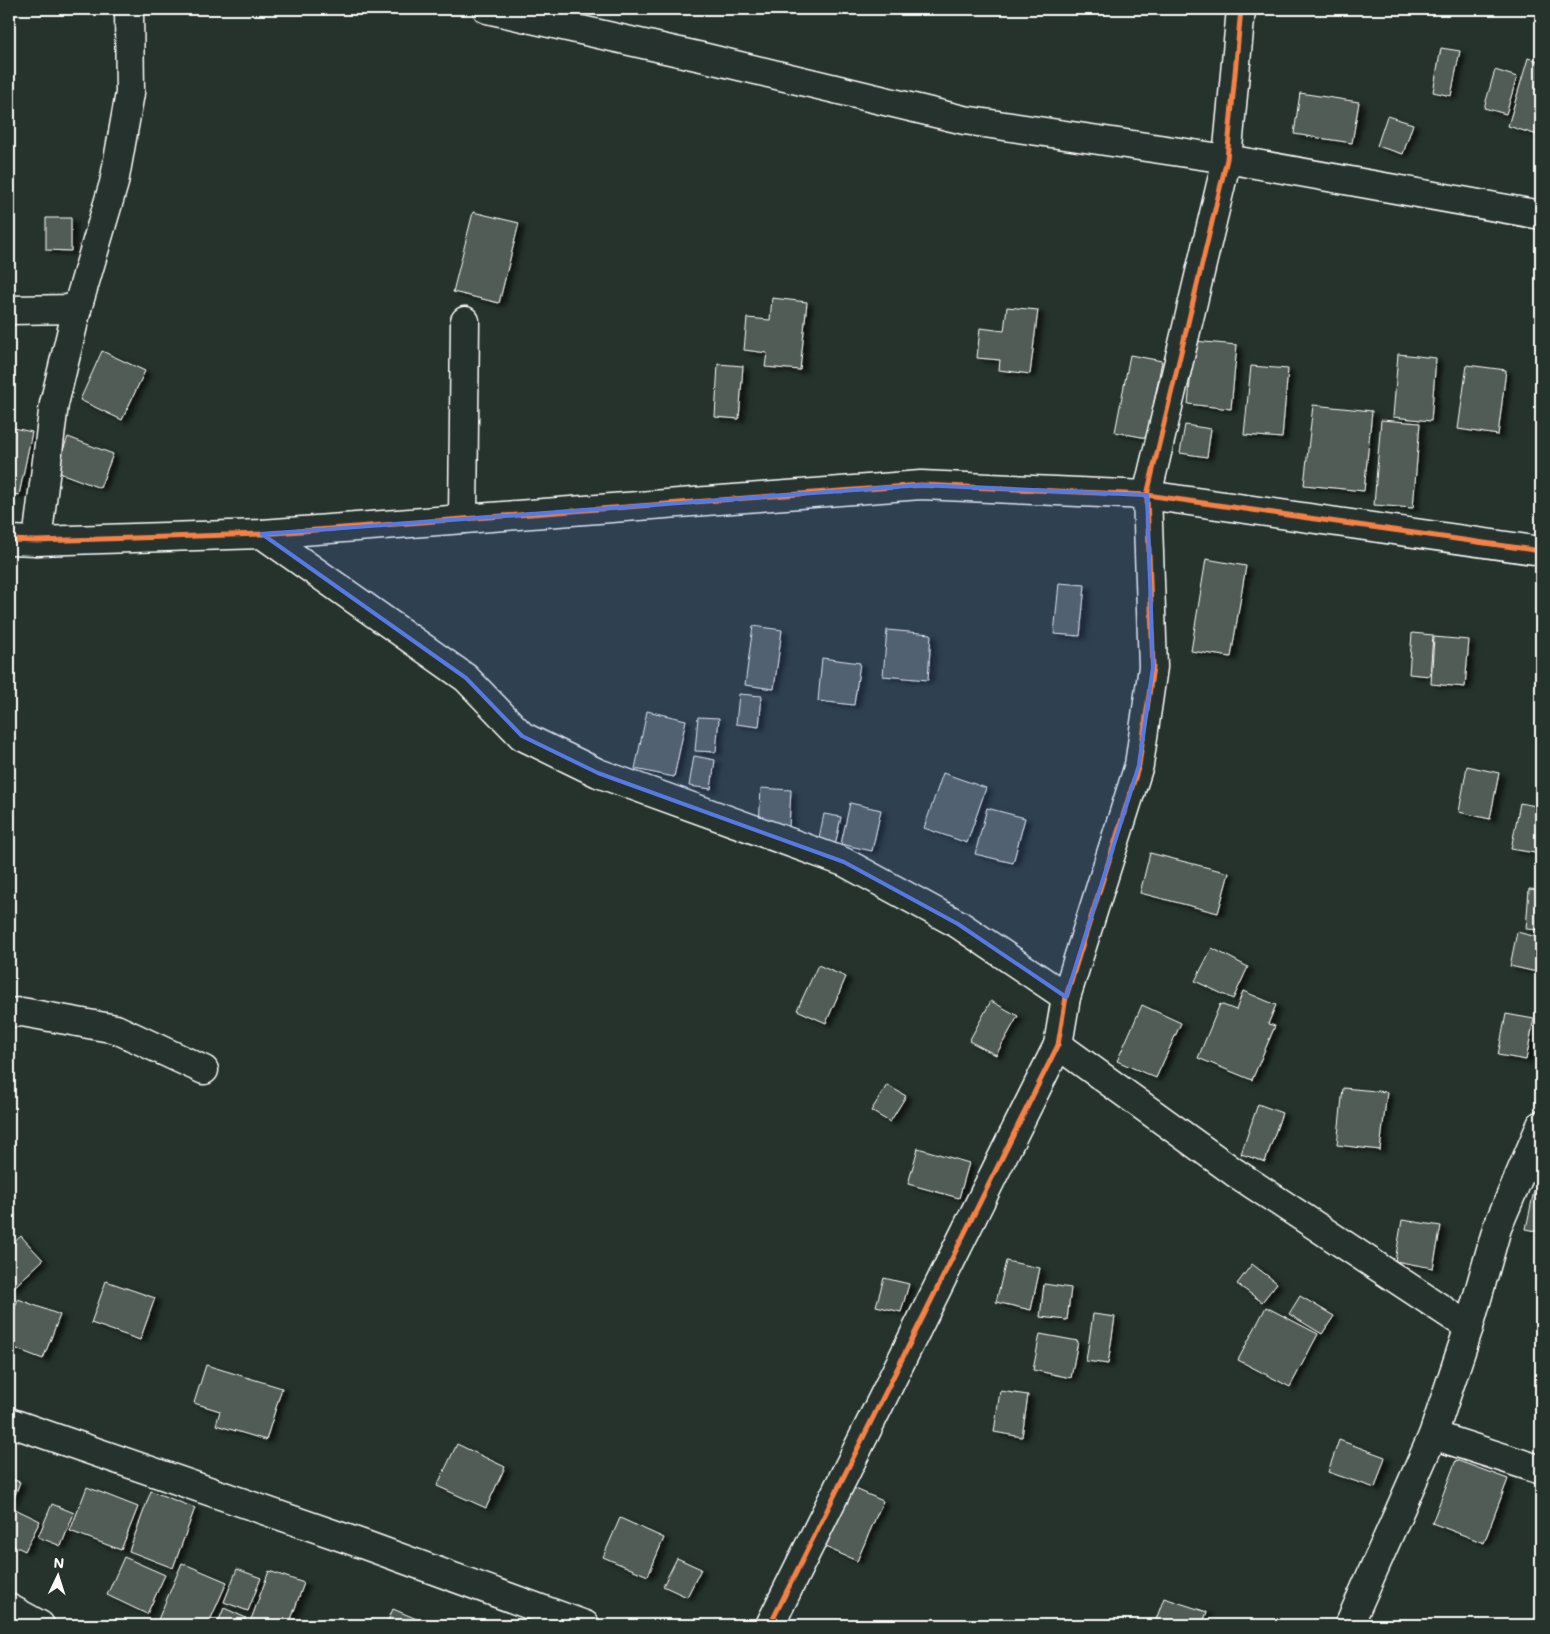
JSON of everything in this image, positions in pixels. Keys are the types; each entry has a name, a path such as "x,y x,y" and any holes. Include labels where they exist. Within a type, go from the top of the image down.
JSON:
{"street":[{"path":"37,541 54,404 77,309 118,165 130,93 129,9"},
{"path":"487,9 706,58 964,120 1228,159 1541,215"},
{"path":"770,1625 1058,1045 1066,997 1139,766 1153,667 1147,495 1228,159 1241,9"},
{"path":"9,310 77,309"},
{"path":"463,519 465,321"},
{"path":"9,540 37,541 262,534 921,485 1147,495 1541,551"},
{"path":"262,534 466,678 522,736 598,772 844,862 958,924 1066,997"},
{"path":"9,1013 22,1012 116,1029 204,1070"},
{"path":"1058,1045 1234,1172 1469,1328"},
{"path":"1349,1625 1433,1435 1469,1328 1497,1228 1541,1126"},
{"path":"9,1422 365,1545 585,1625"},
{"path":"1433,1435 1541,1470"},
{"path":"9,1608 40,1625"}],"highlighted area":[{"path":"921,485 1147,495 1153,667 1139,765 1066,997 958,924 844,862 598,773 522,736 466,678 262,534 463,519"}],"building":[{"path":"1441,48 1460,51 1451,96 1433,92"},
{"path":"1528,58 1541,62 1541,136 1508,126"},
{"path":"1495,70 1517,77 1506,114 1484,108"},
{"path":"1300,93 1359,102 1352,143 1294,134"},
{"path":"1387,116 1413,124 1403,154 1377,146"},
{"path":"473,212 519,223 499,303 453,292"},
{"path":"46,218 71,218 71,251 46,250"},
{"path":"772,298 807,302 800,370 765,367 767,353 744,350 747,318 770,320"},
{"path":"1007,307 1038,310 1030,374 999,370 1000,360 977,358 980,328 1004,331"},
{"path":"1194,341 1237,345 1231,409 1188,404"},
{"path":"102,351 145,371 122,420 80,400"},
{"path":"1398,354 1436,358 1431,421 1393,417"},
{"path":"1130,355 1162,361 1147,438 1115,432"},
{"path":"718,364 743,366 739,419 715,417"},
{"path":"1467,365 1506,370 1498,435 1458,429"},
{"path":"1251,366 1288,369 1282,438 1244,435"},
{"path":"1313,405 1372,411 1364,491 1304,485"},
{"path":"1381,420 1420,423 1413,508 1374,505"},
{"path":"1185,425 1211,429 1207,457 1180,453"},
{"path":"9,427 32,432 19,495 9,493"},
{"path":"68,437 113,454 100,488 55,471"},
{"path":"1206,559 1246,566 1231,657 1191,651"},
{"path":"1059,583 1085,585 1080,636 1054,634"},
{"path":"753,626 782,630 774,689 745,685"},
{"path":"887,630 931,634 928,680 883,676"},
{"path":"1412,633 1433,635 1430,676 1409,674"},
{"path":"1434,637 1469,640 1465,687 1431,684"},
{"path":"822,658 860,663 854,705 818,701"},
{"path":"739,694 762,696 759,727 736,724"},
{"path":"647,711 686,720 674,777 635,769"},
{"path":"698,717 719,718 716,752 695,751"},
{"path":"694,756 715,760 711,789 689,786"},
{"path":"1467,766 1499,773 1490,819 1459,812"},
{"path":"943,773 986,788 967,843 924,828"},
{"path":"761,788 791,790 789,827 759,826"},
{"path":"850,803 881,810 872,851 841,844"},
{"path":"1520,803 1541,807 1541,854 1511,849"},
{"path":"987,808 1025,818 1013,863 975,854"},
{"path":"824,814 841,817 835,846 818,843"},
{"path":"1150,853 1229,873 1218,913 1140,893"},
{"path":"1529,889 1541,890 1541,930 1526,929"},
{"path":"1517,932 1541,938 1541,973 1510,966"},
{"path":"1212,948 1248,967 1233,999 1195,981"},
{"path":"818,965 846,977 826,1023 797,1010"},
{"path":"1243,991 1276,1005 1268,1024 1275,1026 1252,1080 1198,1058 1220,1004 1236,1010"},
{"path":"991,1001 1018,1016 996,1055 969,1041"},
{"path":"1142,1005 1181,1023 1156,1078 1117,1061"},
{"path":"1506,1014 1534,1019 1526,1060 1498,1055"},
{"path":"887,1085 906,1096 890,1122 871,1111"},
{"path":"1343,1088 1387,1092 1380,1150 1337,1145"},
{"path":"1258,1104 1282,1113 1265,1162 1241,1154"},
{"path":"918,1148 969,1163 959,1198 908,1184"},
{"path":"1537,1176 1541,1177 1541,1232 1526,1229"},
{"path":"1402,1220 1441,1226 1433,1268 1395,1261"},
{"path":"21,1236 43,1260 11,1290 9,1287 9,1247"},
{"path":"1006,1261 1040,1268 1031,1310 996,1302"},
{"path":"1252,1264 1277,1283 1262,1302 1237,1284"},
{"path":"884,1278 909,1284 901,1312 876,1306"},
{"path":"106,1281 155,1298 140,1340 91,1323"},
{"path":"1044,1284 1071,1288 1067,1320 1040,1317"},
{"path":"1540,1285 1541,1328 1538,1328"},
{"path":"1300,1296 1334,1316 1322,1334 1289,1314"},
{"path":"18,1299 60,1315 43,1359 9,1346 9,1325"},
{"path":"1266,1307 1318,1334 1290,1387 1238,1360"},
{"path":"1093,1314 1115,1317 1108,1364 1086,1361"},
{"path":"1040,1334 1078,1341 1071,1378 1033,1370"},
{"path":"206,1365 282,1388 266,1440 216,1425 220,1411 194,1403"},
{"path":"1000,1391 1028,1395 1022,1437 994,1432"},
{"path":"1339,1440 1385,1457 1375,1488 1328,1472"},
{"path":"457,1444 505,1467 486,1508 437,1486"},
{"path":"1456,1460 1508,1479 1484,1543 1432,1523"},
{"path":"9,1478 20,1482 12,1503 9,1502"},
{"path":"87,1487 138,1507 121,1550 70,1531"},
{"path":"851,1487 883,1501 857,1561 825,1547"},
{"path":"151,1491 195,1508 173,1568 129,1551"},
{"path":"52,1504 74,1513 61,1546 38,1537"},
{"path":"11,1507 40,1521 25,1551 9,1543 9,1512"},
{"path":"620,1518 664,1538 648,1576 603,1557"},
{"path":"124,1557 165,1575 147,1614 107,1595"},
{"path":"677,1558 701,1569 687,1597 663,1586"},
{"path":"182,1563 227,1582 208,1625 163,1625 157,1622"},
{"path":"237,1569 261,1578 248,1611 224,1602"},
{"path":"269,1571 304,1583 289,1625 249,1625"},
{"path":"1164,1598 1207,1612 1202,1625 1154,1625"},
{"path":"224,1608 246,1618 243,1625 217,1625"},
{"path":"393,1609 431,1625 386,1625"}],"cycle path":[{"path":"770,1625 1058,1045 1066,997 1139,765 1153,667 1147,495 1227,159 1241,9"},
{"path":"9,540 37,541 262,534 921,485 1147,495 1541,551"}]}
